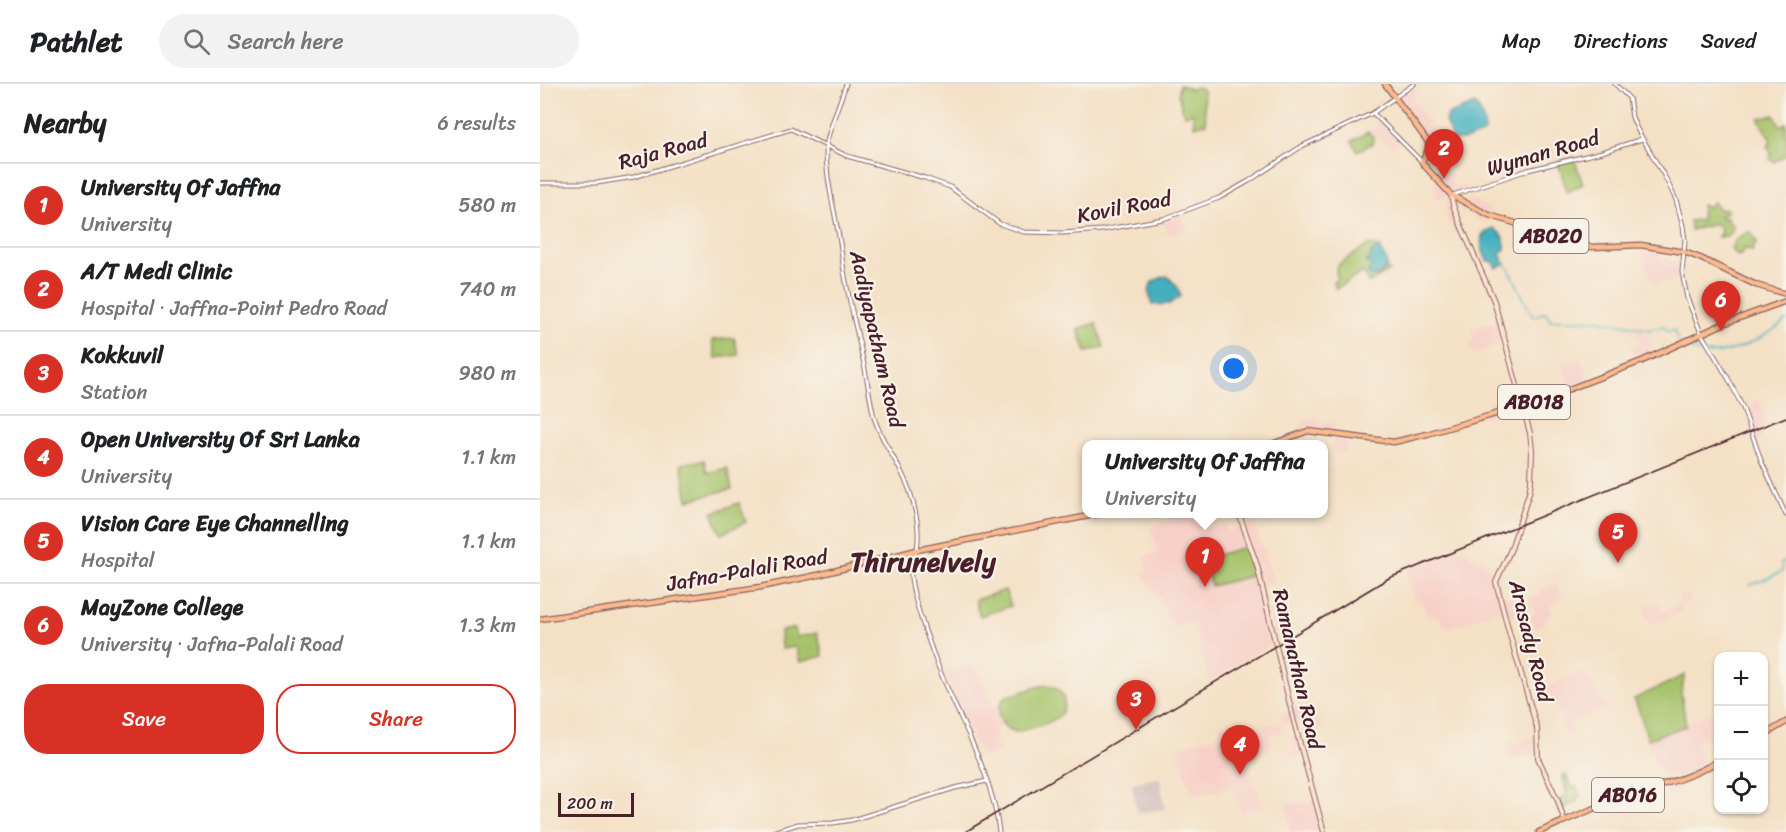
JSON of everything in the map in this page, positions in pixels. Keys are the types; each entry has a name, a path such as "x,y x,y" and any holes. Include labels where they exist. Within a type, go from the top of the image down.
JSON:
{"main road":[{"path":"1385,84 1429,144 1422,162"},
{"name":"AB020","path":"1422,162 1451,195 1489,215 1592,247 1641,245 1684,252 1756,285 1786,294"},
{"name":"Arasady Road","path":"1451,195 1460,223 1494,301 1531,439 1531,482 1511,549 1496,582 1537,728 1538,758 1558,801 1564,820"},
{"name":"AB018","path":"1283,440 1308,431 1399,442 1523,406 1642,361 1701,333 1786,302"},
{"name":"Jafna-Palali Road","path":"540,619 761,587 917,550 1082,516"},
{"name":"Ramanathan Road","path":"1241,518 1257,565 1294,722 1324,832"},
{"path":"1768,733 1786,722"},
{"name":"AB016","path":"1539,832 1606,803 1696,773 1714,764"},
{"path":"1554,825 1556,832"}],"street":[{"name":"Aadiyapatham Road","path":"846,84 826,147 832,202 845,279 863,356 874,418 906,480 911,495 918,537 911,577 927,637 987,781 998,817 999,832"},
{"name":"Kovil Road","path":"791,129 847,156 950,187 1000,224 1024,232 1102,230 1163,219 1212,201 1249,182 1305,145 1373,113 1414,84"},
{"path":"1615,84 1629,98 1632,117 1676,200 1683,225 1682,278 1687,298 1701,333 1743,408 1761,460 1786,514"},
{"path":"1373,113 1422,162"},
{"name":"Raja Road","path":"540,183 597,183 634,177 791,129"},
{"name":"Wyman Road","path":"1451,195 1528,170 1602,152 1642,138"},
{"path":"773,832 798,824 852,820 955,788 987,781"}],"shaded area":[{"path":"1403,84 1411,84 1418,93 1412,99 1440,137 1429,144 1395,97 1407,89"},
{"path":"1381,121 1400,141 1393,148 1368,132"},
{"path":"1453,140 1457,141 1459,152 1441,160 1435,151"},
{"path":"1531,156 1536,168 1508,176 1505,163"},
{"path":"1446,170 1452,176 1451,181 1456,188 1465,186 1467,190 1452,195 1468,204 1470,199 1491,209 1485,222 1454,206 1463,231 1455,234 1446,211 1451,195 1448,193 1439,200 1434,195 1437,189 1434,184 1437,180 1434,177"},
{"path":"1181,212 1187,230 1168,235 1163,219"},
{"path":"1641,245 1662,249 1659,257 1677,262 1681,277 1654,286 1643,260"},
{"path":"1498,322 1504,344 1473,353 1469,341 1474,338 1471,328"},
{"path":"1634,327 1646,331 1654,355 1636,363 1630,347 1640,342"},
{"path":"1581,357 1590,381 1571,388 1561,363"},
{"path":"1504,399 1509,410 1483,418 1480,411"},
{"path":"1758,399 1766,425 1759,428 1763,439 1755,442 1747,419 1753,410 1751,403"},
{"path":"1318,417 1320,425 1333,421 1334,434 1346,436 1346,451 1338,454 1332,450 1333,434 1303,433 1300,424"},
{"path":"1172,518 1196,518 1201,530 1224,522 1227,531 1242,526 1253,557 1273,642 1209,682 1194,622 1174,627 1142,573 1147,571 1144,556 1158,552 1150,527"},
{"path":"1253,523 1274,582 1262,583 1244,526"},
{"path":"1463,548 1471,557 1484,561 1490,572 1497,578 1501,598 1511,596 1516,614 1505,617 1502,609 1448,628 1444,626 1438,615 1427,617 1422,602 1414,599 1407,571"},
{"path":"1553,584 1556,585 1562,598 1549,606 1553,611 1552,614 1545,619 1543,625 1536,628 1529,618 1536,614 1528,599"},
{"path":"1690,595 1692,602 1680,603 1681,613 1653,625 1649,622 1645,611 1647,605 1656,601 1663,610 1679,603 1679,596"},
{"path":"1282,607 1287,629 1274,634 1268,609"},
{"path":"974,664 994,705 1001,727 994,730 1001,752 981,757 944,675"},
{"path":"1583,672 1593,687 1597,700 1604,699 1608,707 1570,723 1573,735 1566,737 1561,727 1565,724 1545,687"},
{"path":"1299,707 1303,710 1305,720 1320,717 1322,728 1307,733 1309,743 1301,747 1303,755 1293,758 1290,753 1294,749 1291,737 1297,736 1297,732 1306,730 1305,721 1283,723 1281,714 1291,711 1291,708"},
{"path":"1714,712 1714,747 1712,748 1706,738 1695,742 1707,768 1714,764 1714,771 1711,773 1707,769 1685,777 1687,783 1669,794 1664,772 1658,771 1648,739 1685,726"},
{"path":"1242,719 1244,729 1281,723 1283,732 1269,735 1271,747 1248,755 1263,807 1241,813 1232,788 1193,795 1175,747 1221,735 1218,724"},
{"path":"1538,736 1537,752 1512,759 1507,756 1508,742 1518,743"},
{"path":"1160,778 1165,809 1137,813 1132,783"},
{"path":"1316,802 1324,831 1290,832 1285,803"}],"green space":[{"path":"1179,85 1203,90 1206,123 1194,126 1193,113 1184,115 1178,94"},
{"path":"1774,115 1780,126 1786,123 1786,155 1774,162 1770,159 1771,153 1767,146 1771,142 1770,138 1759,118"},
{"path":"1368,132 1373,137 1372,144 1357,151 1352,141"},
{"path":"1574,158 1583,184 1567,192 1558,162"},
{"path":"1714,202 1719,210 1725,208 1727,210 1720,216 1723,219 1727,217 1733,226 1732,232 1727,236 1718,237 1721,229 1715,224 1691,230 1689,221 1701,220 1702,205 1708,207"},
{"path":"1749,232 1752,233 1757,243 1752,251 1743,250 1738,256 1731,248 1737,238"},
{"path":"1368,245 1381,247 1373,251 1371,255 1371,266 1368,272 1370,276 1378,276 1387,269 1390,271 1369,283 1363,272 1336,289 1333,282 1337,279 1336,269 1339,264"},
{"path":"1096,323 1104,347 1086,352 1078,329"},
{"path":"734,338 739,355 716,358 712,340"},
{"path":"704,460 707,473 727,468 732,489 688,500 681,464"},
{"path":"739,503 746,522 721,534 712,513"},
{"path":"1246,547 1255,575 1211,586 1203,559"},
{"path":"1005,590 1011,606 980,616 975,600"},
{"path":"794,628 797,637 817,633 823,656 800,662 796,647 781,649 780,631"},
{"path":"1685,675 1681,692 1686,726 1648,739 1634,699"},
{"path":"1049,685 1059,691 1064,701 1064,708 1055,719 1016,732 1005,727 1000,718 999,708 1005,697"},
{"path":"1566,775 1573,788 1577,787 1580,796 1577,797 1577,802 1561,809 1558,801 1567,795 1563,776"}],"water":[{"path":"1475,104 1482,117 1485,132 1470,139 1453,140 1445,121 1447,115"},
{"path":"1494,228 1505,243 1505,249 1500,254 1505,264 1496,268 1492,261 1487,261 1481,242 1482,235"},
{"path":"1379,249 1386,259 1387,266 1379,275 1370,276 1368,272 1371,265 1366,261 1370,259 1373,251"},
{"path":"1167,276 1176,285 1181,296 1169,304 1152,305 1149,293 1151,283"}],"waterway":[{"path":"1506,263 1533,317 1545,312 1551,320 1599,320 1651,330 1663,326 1667,331 1674,330 1679,343"},
{"path":"1683,346 1705,353 1726,352 1759,339 1786,320"},
{"path":"1750,585 1783,571 1781,563 1786,561"}],"railway":[{"path":"965,832 1389,578 1786,417"}],"place":[{"name":"A/T Medi Clinic","path":"1444,179"},
{"name":"MayZone College","path":"1721,331"},
{"name":"Vision Care Eye Channelling","path":"1618,563"},
{"name":"University Of Jaffna","path":"1205,587"},
{"name":"Kokkuvil","path":"1136,730"},
{"name":"Open University Of Sri Lanka","path":"1240,775"}],"district":[{"name":"Thirunelvely","path":"923,562"}]}
